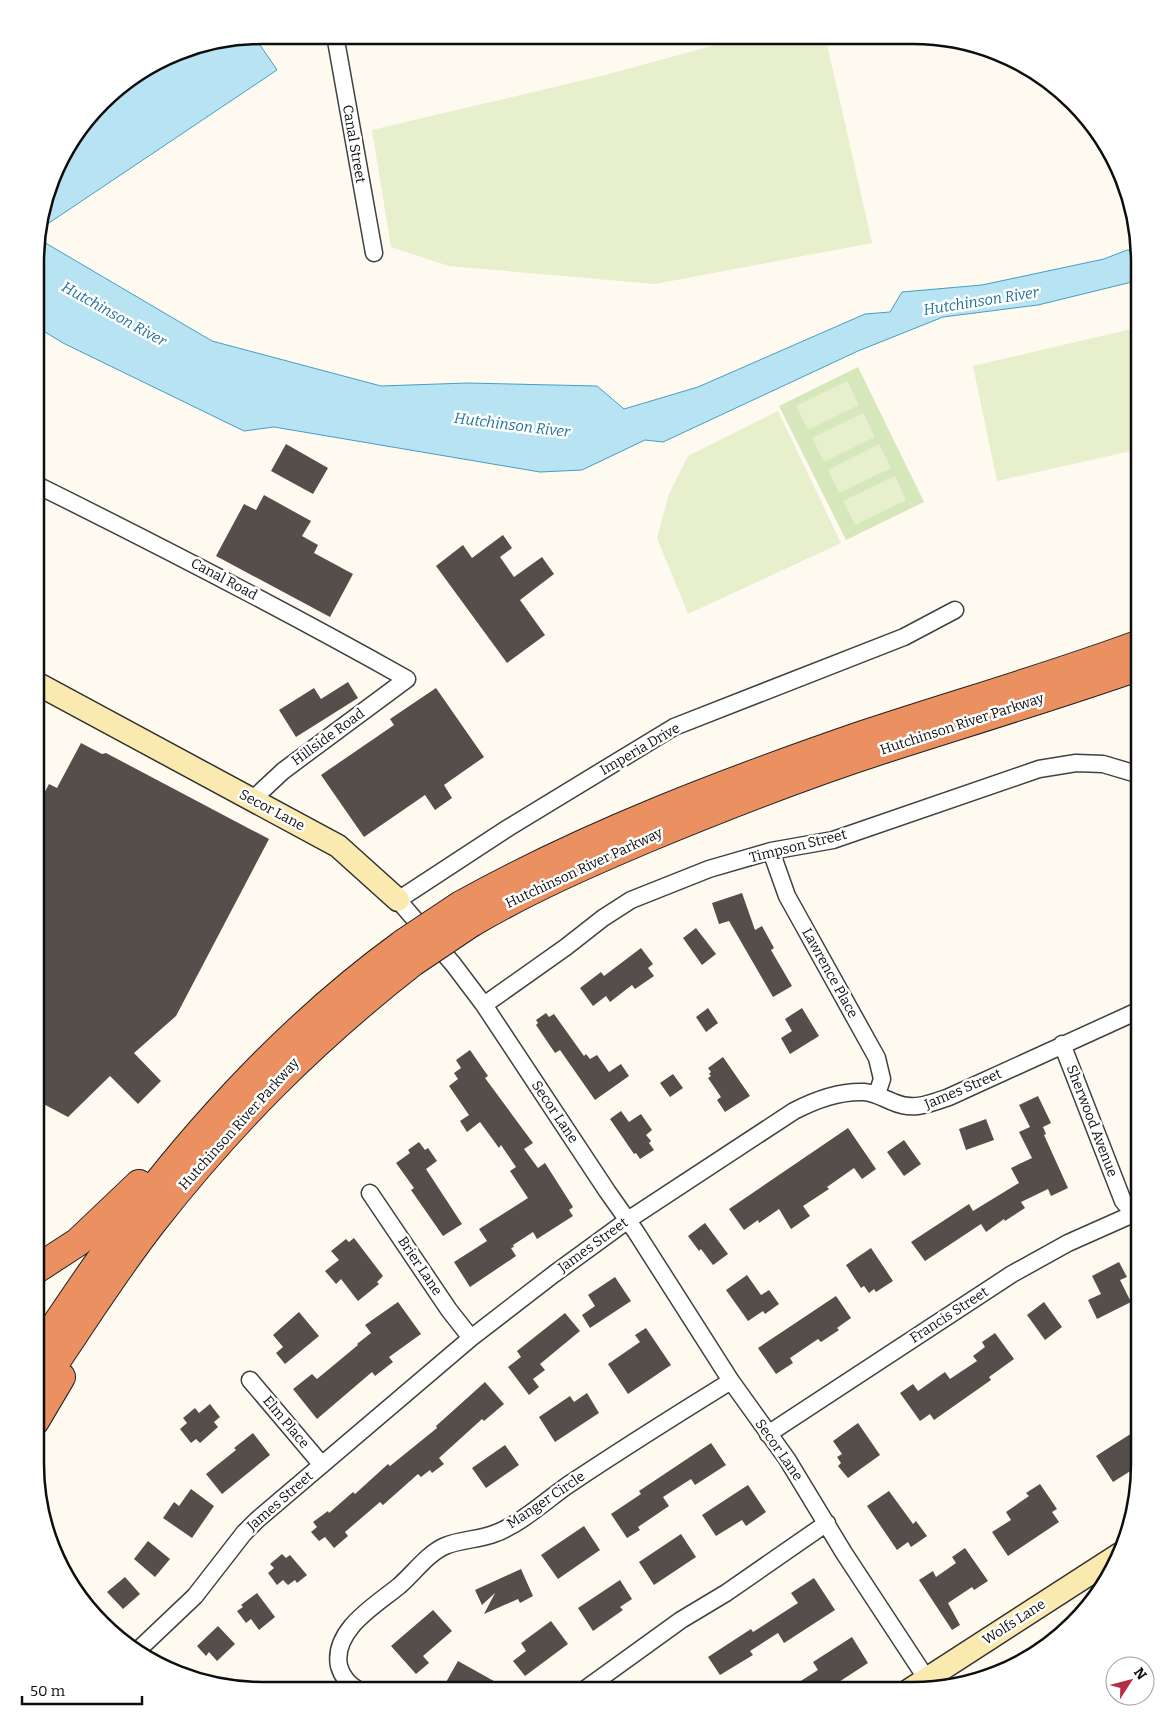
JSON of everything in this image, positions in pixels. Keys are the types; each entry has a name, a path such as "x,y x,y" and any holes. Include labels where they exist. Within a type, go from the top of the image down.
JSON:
{"highway":[{"name":"Hutchinson River Parkway","path":"44,1343 120,1232 193,1140 246,1081 334,997 408,952 551,859 645,817 732,782 860,736 1131,647"},
{"name":"Hutchinson River Parkway","path":"466,914 531,890 586,864 695,818 771,789 880,750 1131,669"},
{"name":"Hutchinson River Parkway","path":"44,1379 151,1224 206,1157 251,1106 324,1035 368,996 408,952"},
{"path":"44,1264 74,1245 143,1180 193,1140"},
{"path":"44,1406 75,1356 94,1306"}],"street":[{"name":"Canal Street","path":"337,44 374,254"},
{"name":"Canal Road","path":"44,488 196,564 314,626 407,679"},
{"name":"Imperia Drive","path":"398,900 508,828 674,727 904,637 955,610"},
{"name":"Hillside Road","path":"252,800 283,771 407,679"},
{"name":"Secor Lane","path":"44,687 338,846 398,900 453,964 484,1004 628,1220 731,1381 787,1459 844,1553 929,1682"},
{"name":"Timpson Street","path":"484,1004 631,900 709,869 771,851 833,840 1039,769 1076,763 1104,764 1131,772"},
{"name":"Lawrence Place","path":"771,851 787,896 877,1058 882,1078 877,1094"},
{"name":"James Street","path":"141,1647 195,1596 244,1533 470,1338 628,1220 794,1111 824,1098 852,1092 877,1094 895,1103 909,1107 922,1107 949,1097 1131,1014"},
{"name":"Sherwood Avenue","path":"1062,1044 1123,1201 1131,1208"},
{"name":"Brier Lane","path":"370,1193 470,1338"},
{"name":"Francis Street","path":"768,1434 1012,1274 1043,1256 1131,1218"},
{"name":"Elm Place","path":"250,1380 322,1465"},
{"name":"Manger Circle","path":"348,1682 343,1677 338,1659 339,1648 343,1639 372,1607 436,1551 444,1546 460,1541 496,1533 517,1522 658,1425 731,1381"},
{"path":"595,1682 681,1620 726,1593 827,1523"},
{"name":"Wolfs Lane","path":"932,1681 1109,1562"}],"green space":[{"path":"719,44 827,44 872,243 655,284 449,266 391,247 372,130 605,75"},
{"path":"1131,329 1131,451 997,481 973,366"},
{"path":"858,367 924,502 846,540 779,406"},
{"path":"847,381 859,405 808,430 796,406"},
{"path":"778,411 841,543 688,614 657,538 669,494 688,456"},
{"path":"863,413 875,437 824,462 812,438"},
{"path":"879,444 891,468 839,493 828,470"},
{"path":"895,476 906,500 855,525 843,501"}],"water":[{"path":"247,44 259,44 277,70 47,224 60,178 80,140 107,107 140,80 165,66 191,55"},
{"name":"Hutchinson River","path":"45,242 212,341 381,386 467,383 597,386 624,409 698,387 865,314 890,312 902,292 982,285 1104,259 1131,250 1131,282 1038,305 943,317 858,351 663,442 645,440 582,470 540,472 274,427 244,431 63,343 44,331"}],"building":[{"path":"286,444 328,468 313,494 271,471"},
{"path":"264,495 311,521 302,536 318,545 314,553 353,574 330,617 216,556 244,504 256,510"},
{"path":"503,535 512,548 500,557 514,577 542,557 554,574 520,600 545,635 507,663 436,566 463,545 472,558"},
{"path":"348,682 358,698 296,737 279,710 314,688 321,699"},
{"path":"436,688 484,757 444,785 452,798 435,810 425,795 364,837 321,775 394,725 390,719"},
{"path":"81,743 102,754 106,753 269,839 176,1016 134,1053 161,1081 138,1104 110,1076 68,1117 44,1104 44,794 49,784 57,788"},
{"path":"742,893 755,930 762,926 774,948 771,950 792,986 773,997 729,921 719,924 712,903"},
{"path":"696,928 716,954 702,965 683,938"},
{"path":"641,948 653,964 648,968 654,976 635,989 632,985 610,1002 606,996 593,1006 580,988 601,972 604,976"},
{"path":"708,1008 718,1023 706,1032 696,1017"},
{"path":"802,1008 819,1036 790,1054 781,1038 792,1031 785,1019"},
{"path":"546,1013 549,1017 554,1014 584,1056 586,1054 590,1059 597,1055 609,1072 621,1064 629,1076 595,1100 560,1050 555,1053 536,1025 538,1023 536,1020"},
{"path":"470,1050 488,1076 485,1078 533,1143 524,1149 538,1168 545,1163 573,1207 569,1210 573,1216 537,1239 533,1232 513,1245 514,1247 511,1248 516,1256 470,1287 454,1262 487,1241 479,1229 528,1198 510,1171 516,1167 501,1145 499,1148 480,1122 467,1132 460,1121 469,1115 449,1086 458,1079 454,1073 461,1068 456,1060"},
{"path":"723,1057 750,1096 725,1112 717,1100 721,1097 708,1078 711,1076 709,1074 711,1072 708,1068"},
{"path":"673,1074 683,1088 670,1097 660,1083"},
{"path":"1038,1096 1051,1123 1043,1127 1046,1134 1044,1135 1068,1188 1051,1196 1048,1189 1021,1202 1025,1208 1005,1221 1004,1219 986,1232 981,1224 925,1261 911,1242 969,1204 973,1211 1019,1183 1011,1168 1032,1158 1019,1132 1030,1127 1019,1105"},
{"path":"621,1111 629,1122 641,1114 652,1130 646,1135 651,1141 649,1143 654,1150 640,1159 636,1153 634,1154 610,1119"},
{"path":"986,1119 994,1140 966,1150 959,1129"},
{"path":"848,1128 876,1169 862,1179 854,1168 827,1187 829,1189 803,1206 810,1216 791,1229 779,1209 759,1223 758,1220 744,1230 729,1209"},
{"path":"904,1140 921,1164 904,1176 887,1152"},
{"path":"419,1142 425,1150 428,1148 437,1161 426,1169 462,1224 443,1236 411,1190 414,1188 396,1163 410,1153 408,1150"},
{"path":"705,1223 728,1254 713,1265 688,1236"},
{"path":"354,1238 383,1276 377,1282 379,1284 358,1301 341,1279 336,1284 325,1271 339,1260 331,1251 346,1239 349,1242"},
{"path":"871,1248 893,1281 876,1292 874,1289 869,1293 864,1286 861,1288 846,1265"},
{"path":"1119,1262 1127,1277 1120,1280 1131,1302 1097,1319 1088,1300 1101,1294 1092,1276"},
{"path":"747,1275 761,1295 769,1290 779,1304 765,1314 763,1311 748,1321 726,1290"},
{"path":"615,1277 631,1301 590,1328 582,1315 595,1306 588,1295"},
{"path":"836,1296 851,1318 837,1328 839,1330 821,1342 818,1339 790,1358 793,1363 776,1374 758,1348"},
{"path":"398,1302 421,1334 389,1357 393,1362 375,1376 372,1372 317,1419 293,1389 312,1374 317,1379 371,1333 365,1325"},
{"path":"1044,1302 1062,1327 1045,1340 1027,1315"},
{"path":"299,1312 319,1336 285,1364 276,1353 283,1347 273,1335"},
{"path":"565,1313 580,1331 540,1364 545,1370 533,1379 539,1387 529,1395 508,1367 521,1357 517,1351"},
{"path":"646,1328 671,1365 628,1394 608,1364 640,1342 635,1335"},
{"path":"995,1333 1014,1359 989,1377 991,1380 934,1420 930,1414 920,1421 900,1393 913,1384 918,1391 945,1372 950,1379 977,1361 973,1356 985,1347 982,1342"},
{"path":"485,1382 504,1404 484,1421 482,1419 439,1458 444,1464 432,1473 430,1470 421,1477 418,1474 383,1505 380,1502 345,1532 348,1536 334,1548 325,1537 319,1541 311,1532 317,1527 313,1522 328,1511 329,1513 353,1492 355,1494 388,1464 390,1466 437,1428 436,1426"},
{"path":"587,1393 599,1413 555,1442 539,1417 570,1396 574,1402"},
{"path":"210,1404 220,1417 214,1422 218,1427 200,1443 196,1439 191,1443 180,1429 187,1423 183,1418 195,1408 199,1413"},
{"path":"858,1423 880,1455 848,1478 838,1466 841,1463 837,1457 842,1454 833,1441"},
{"path":"253,1433 270,1455 222,1494 206,1474 236,1450 234,1448"},
{"path":"1131,1434 1131,1471 1113,1482 1096,1456"},
{"path":"711,1443 726,1465 695,1485 691,1479 663,1497 669,1506 638,1527 640,1530 627,1538 611,1514 641,1494 639,1491"},
{"path":"505,1445 519,1465 486,1488 472,1468"},
{"path":"1040,1484 1057,1509 1052,1512 1059,1522 1008,1556 992,1532 1011,1520 1006,1512 1029,1496 1026,1493"},
{"path":"748,1485 766,1512 746,1526 742,1520 716,1536 702,1515"},
{"path":"191,1489 214,1506 192,1538 163,1518 174,1502 179,1506"},
{"path":"889,1491 913,1524 916,1521 927,1536 911,1547 908,1542 897,1550 867,1506"},
{"path":"584,1526 600,1550 558,1579 541,1555"},
{"path":"681,1534 696,1557 654,1585 639,1562"},
{"path":"148,1541 170,1559 155,1577 134,1559"},
{"path":"965,1548 988,1581 974,1590 972,1587 948,1603 960,1625 952,1630 919,1580 933,1571 936,1577 956,1563 952,1557"},
{"path":"282,1554 286,1558 290,1555 307,1575 297,1583 295,1580 288,1585 283,1580 277,1585 268,1573 274,1568 270,1564"},
{"path":"521,1569 533,1596 520,1603 518,1599 484,1614 495,1593 482,1605 475,1590"},
{"path":"125,1577 140,1594 123,1609 107,1592"},
{"path":"814,1578 835,1610 784,1643 778,1633 750,1651 753,1655 720,1675 708,1657 751,1629 753,1632 798,1603 791,1593"},
{"path":"620,1580 632,1599 620,1607 623,1610 593,1631 578,1608"},
{"path":"257,1593 275,1617 259,1630 251,1619 246,1623 237,1611 243,1607 241,1605"},
{"path":"433,1610 452,1631 423,1656 429,1663 416,1674 391,1646"},
{"path":"551,1621 568,1644 525,1676 513,1661 526,1651 521,1643"},
{"path":"218,1626 235,1644 217,1661 209,1652 206,1656 197,1646"},
{"path":"852,1637 868,1663 839,1682 799,1682 818,1670 813,1662"},
{"path":"458,1661 496,1682 446,1682"}]}
